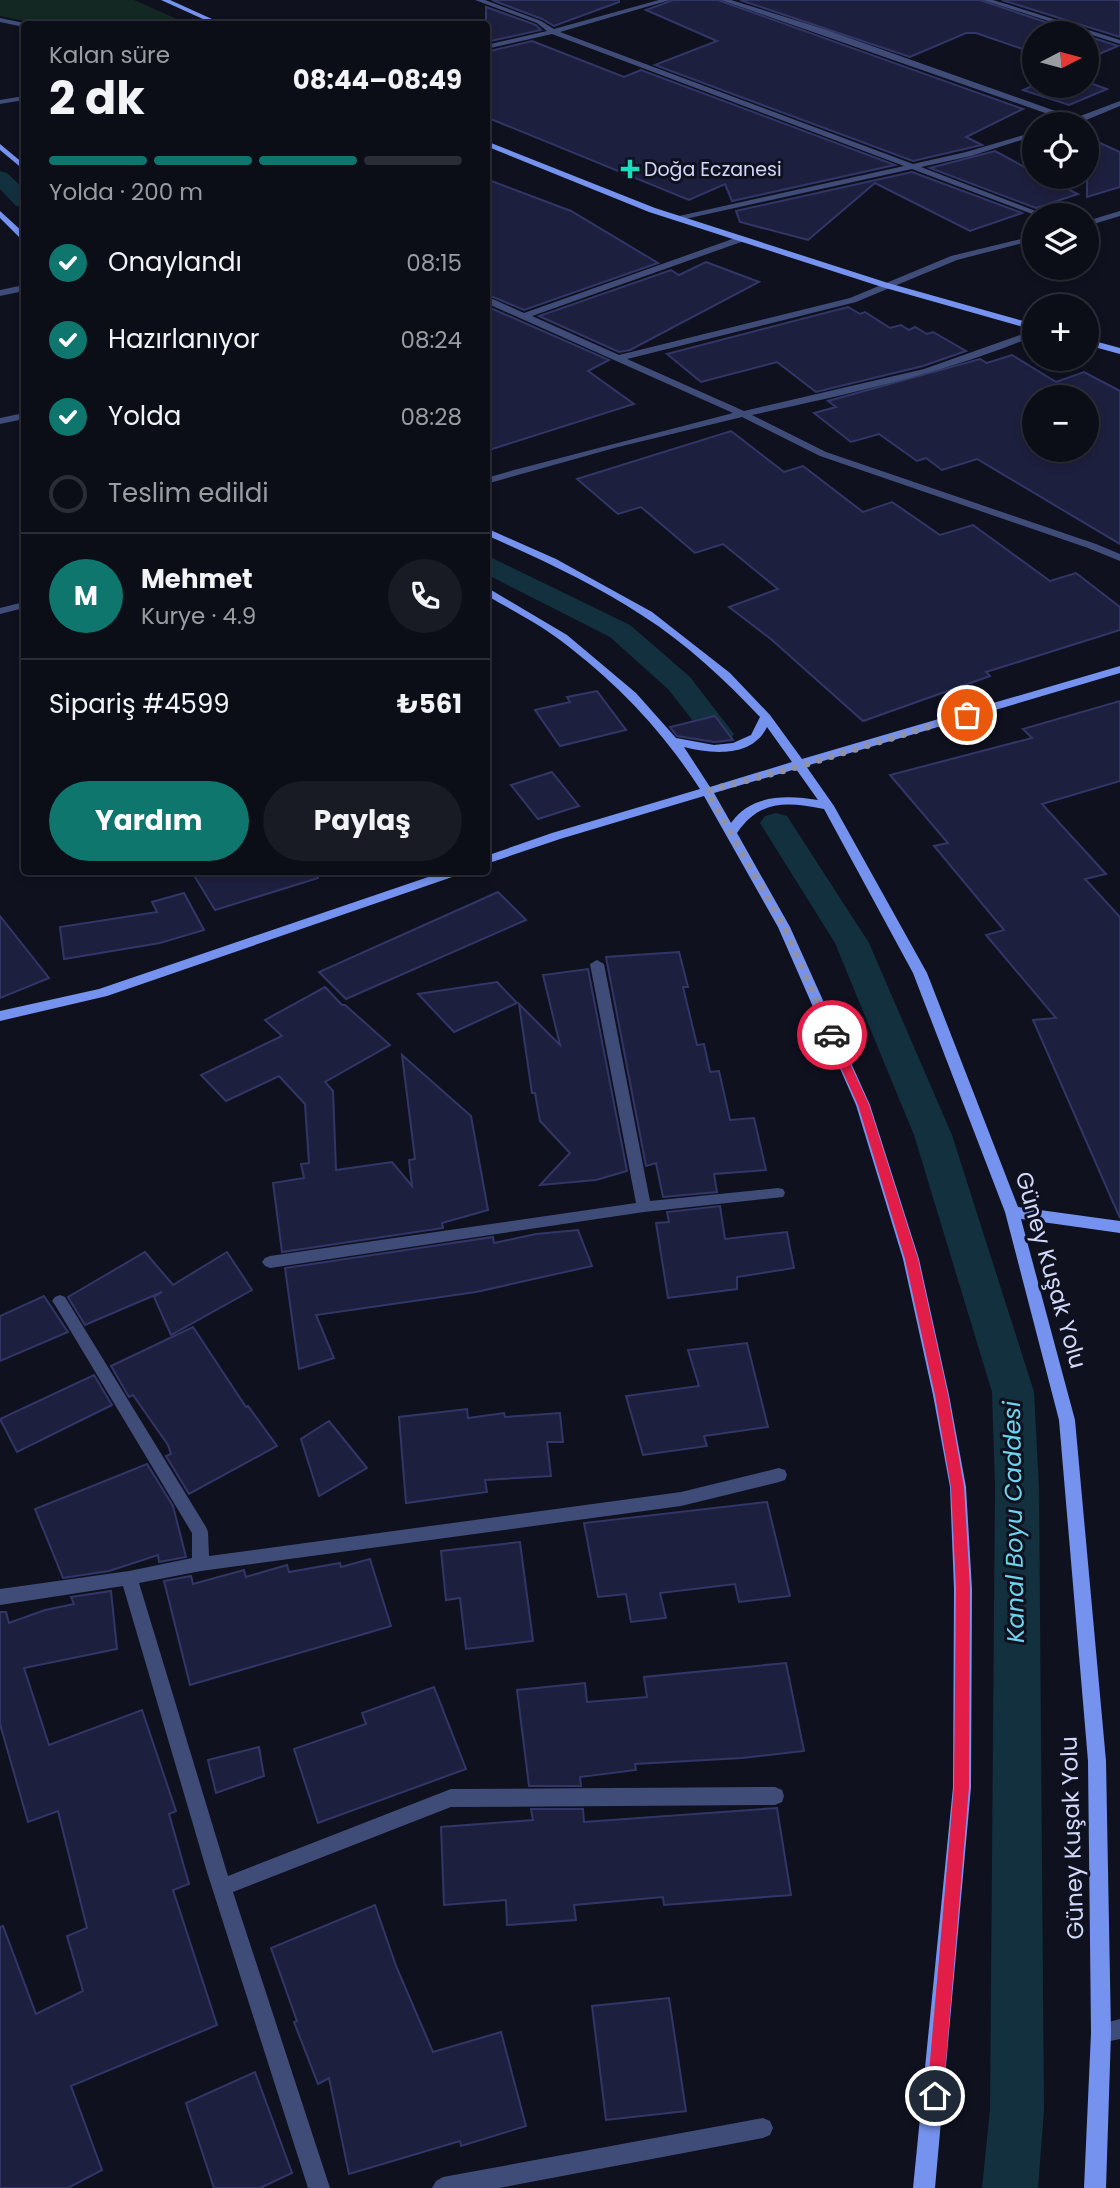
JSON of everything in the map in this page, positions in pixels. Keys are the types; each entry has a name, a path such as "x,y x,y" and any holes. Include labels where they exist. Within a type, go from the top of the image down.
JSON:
{"main road":[{"path":"164,0 212,21"},
{"path":"490,145 679,219 885,285 1022,324"},
{"path":"0,146 21,164"},
{"path":"0,213 21,234"},
{"path":"1099,345 1120,351"},
{"name":"Güney Kuşak Yolu","path":"490,533 552,561 648,614 726,674 766,717 828,807 920,974 1012,1212 1067,1420 1097,1761 1110,2031 1095,2188"},
{"path":"490,592 563,637 632,695 671,740 707,791 784,927 863,1105 911,1259 958,1487 963,1588 962,1787 924,2188"},
{"path":"490,859 707,791 800,766 1120,669"},
{"path":"671,740 703,748 733,747 756,737 766,717"},
{"path":"732,831 746,813 770,802 800,800 828,807"},
{"path":"0,1016 102,993 445,875"},
{"path":"1012,1212 1120,1227"}],"street":[{"path":"478,0 539,22 553,32 1022,208"},
{"path":"490,46 553,32 667,0"},
{"path":"724,0 824,32 1051,112"},
{"path":"986,0 1120,42"},
{"path":"0,20 21,24"},
{"path":"0,102 21,98"},
{"path":"1098,112 1120,103"},
{"path":"679,219 968,154 1022,138"},
{"path":"1099,220 1120,213"},
{"path":"526,315 741,239"},
{"path":"618,358 853,300 954,258 1022,241"},
{"path":"0,293 21,289"},
{"path":"490,301 743,414 824,454 1120,558"},
{"path":"490,480 743,414 896,379 992,352 1022,339"},
{"path":"0,421 21,417"},
{"path":"0,611 21,606"},
{"path":"597,964 644,1207"},
{"path":"270,1262 644,1207 778,1193"},
{"path":"60,1301 200,1532 201,1564"},
{"path":"0,1597 129,1578 201,1564 681,1499 779,1475"},
{"path":"129,1578 222,1887 319,2188"},
{"path":"222,1887 451,1798 775,1796"},
{"path":"443,2188 763,2129"}],"green space":[{"path":"0,0 134,0 181,21 25,21 0,16"}],"building":[{"path":"492,0 619,0 619,2 554,26"},
{"path":"673,0 718,0 1023,109 966,137 982,145 913,161 655,65 717,41 646,10"},
{"path":"740,0 980,0 1042,21 1022,21 1022,49 976,33 966,33 910,57"},
{"path":"1002,0 1120,0 1120,37 1099,30 1099,21 1069,21"},
{"path":"486,7 536,25 541,30 490,41 490,21 486,21"},
{"path":"1099,40 1118,46 1099,54"},
{"path":"532,41 624,77 641,70 895,165 732,201 725,184 689,200 490,119 490,51"},
{"path":"1048,98 1086,98 1069,105"},
{"path":"1099,142 1120,152 1120,187 1087,197 1087,189 1099,189"},
{"path":"995,151 1022,166 1022,189 1068,189 1078,194 1051,203 1023,203 930,168"},
{"path":"912,172 1022,213 970,231 875,183 808,240 740,222 736,211"},
{"path":"490,181 571,211 658,263 524,310 490,296"},
{"path":"706,262 759,282 630,350 619,352 539,316 671,270 679,275"},
{"path":"848,307 860,314 865,312 890,328 901,325 909,330 915,327 927,334 933,332 966,351 923,366 816,392 777,362 701,382 667,354"},
{"path":"490,308 609,360 588,371 634,404 490,450"},
{"path":"1012,355 1022,361 1022,371 1038,371 1056,382 1084,372 1120,391 1120,544 977,459 942,470 926,458 917,461 879,434 851,442 814,413 836,407 828,401 980,359 987,363"},
{"path":"731,431 784,472 803,466 863,512 892,502 940,535 973,525 1050,581 1076,573 1120,607 1120,630 986,672 990,676 863,721 772,640 729,607 778,589 723,544 695,553 641,507 618,514 577,479"},
{"path":"597,691 626,730 560,746 535,710 570,702 567,697"},
{"path":"1120,701 1120,781 1042,804 1106,874 1085,879 1120,917 1120,1218 1033,1020 1056,1018 986,935 1004,930 934,846 948,843 890,775 1032,738 1023,729"},
{"path":"715,716 733,740 714,742 677,736 670,727"},
{"path":"552,772 579,806 538,819 511,785"},
{"path":"194,875 318,875 318,878 215,910"},
{"path":"498,892 526,920 346,999 319,972"},
{"path":"184,893 204,930 160,943 64,959 60,927 157,912 152,902"},
{"path":"0,916 49,978 0,998"},
{"path":"679,952 688,987 683,987 697,1045 704,1044 710,1072 719,1071 730,1120 754,1118 766,1170 714,1174 717,1192 663,1197 656,1163 646,1166 606,957"},
{"path":"588,969 627,1171 596,1180 540,1185 570,1153 540,1121 535,1093 532,1093 519,1004 560,1045 543,975"},
{"path":"497,982 517,1003 454,1032 418,994"},
{"path":"325,987 342,1005 390,1045 325,1082 333,1091 336,1170 392,1162 412,1186 409,1160 415,1159 402,1055 471,1116 488,1210 442,1223 443,1228 282,1252 273,1183 304,1178 301,1164 309,1163 305,1104 279,1076 226,1101 201,1075 282,1036 265,1020"},
{"path":"720,1206 725,1239 787,1232 794,1268 737,1277 737,1289 668,1298 656,1223 669,1222 667,1212"},
{"path":"578,1230 592,1266 476,1292 316,1315 334,1358 299,1369 285,1268 493,1237 494,1243 536,1234"},
{"path":"145,1252 173,1285 227,1252 252,1290 171,1335 154,1297 162,1292 85,1325 68,1297"},
{"path":"44,1296 68,1332 0,1361 0,1316"},
{"path":"193,1327 246,1407 248,1406 277,1446 189,1494 166,1456 171,1454 168,1445 133,1395 129,1397 111,1366"},
{"path":"747,1343 768,1427 704,1436 707,1446 643,1455 626,1396 699,1386 688,1350"},
{"path":"94,1375 112,1405 17,1452 0,1419"},
{"path":"467,1409 468,1418 504,1413 505,1417 560,1413 563,1442 547,1442 551,1476 485,1480 487,1492 406,1503 399,1417"},
{"path":"329,1421 367,1468 319,1496 301,1439"},
{"path":"147,1464 173,1506 186,1557 159,1562 158,1555 109,1571 63,1578 35,1509"},
{"path":"767,1502 790,1596 739,1602 735,1584 660,1593 666,1618 631,1622 626,1594 598,1597 584,1523"},
{"path":"520,1542 533,1641 466,1649 460,1598 446,1600 441,1551"},
{"path":"370,1559 391,1626 190,1685 164,1581 191,1576 193,1584 244,1570 246,1577 287,1565 289,1572 340,1563 341,1567"},
{"path":"111,1591 117,1649 24,1668 49,1745 142,1710 176,1811 169,1814 189,1884 173,1890 217,2025 71,2086 102,2170 68,2188 0,2188 0,1927 3,1926 36,2014 83,1991 67,1936 87,1928 58,1811 28,1822 0,1724 0,1612 6,1612 9,1623 45,1610 74,1604 71,1597"},
{"path":"786,1663 804,1751 742,1758 635,1764 636,1770 580,1777 581,1786 529,1786 517,1690 585,1683 587,1702 647,1697 644,1677"},
{"path":"434,1687 466,1769 318,1823 294,1749 366,1724 362,1713"},
{"path":"259,1747 264,1776 216,1793 208,1760"},
{"path":"777,1808 791,1895 664,1905 663,1897 574,1905 576,1920 507,1925 506,1900 444,1905 441,1827 533,1820 531,1809 583,1809 584,1822"},
{"path":"375,1905 396,1966 433,2052 501,2032 526,2126 461,2146 460,2141 349,2174 329,2078 318,2084 294,2022 297,2021 271,1948"},
{"path":"669,1998 686,2111 606,2120 592,2006"},
{"path":"255,2072 292,2173 260,2188 214,2188 186,2103"}],"waterway":[{"name":"Kanal Boyu Caddesi","path":"0,177 21,198"},
{"name":"Kanal Boyu Caddesi","path":"490,565 620,631 679,683 719,734"},
{"name":"Kanal Boyu Caddesi","path":"776,823 852,943 933,1135 1013,1392 1017,1488 1017,2110 1010,2188"}],"way so far":[{"path":"832,1035 784,927 707,791 967,715"}],"place":[{"name":"Doğa Eczanesi","path":"630,169"}],"route":[{"path":"832,1035 863,1105 911,1259 958,1487 963,1588 962,1787 935,2096"}]}
